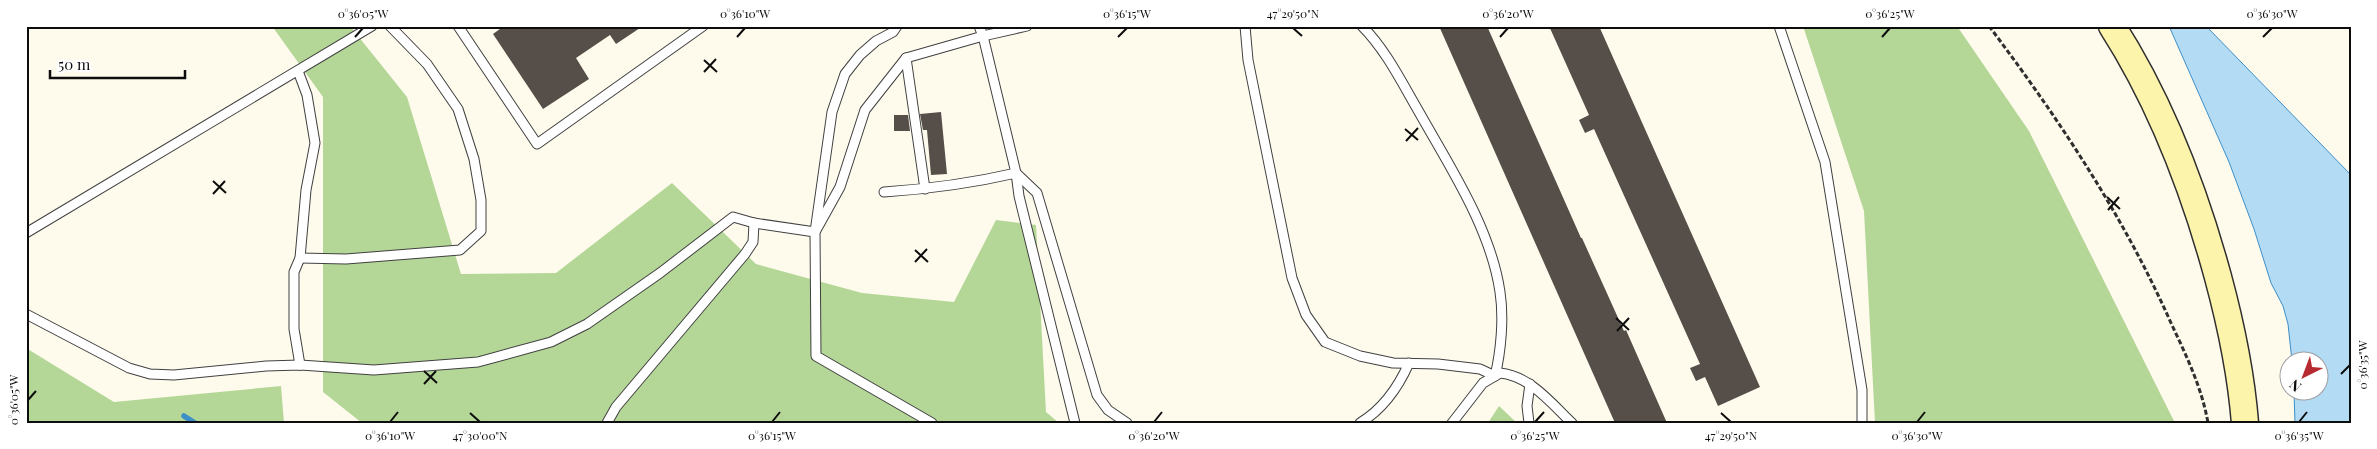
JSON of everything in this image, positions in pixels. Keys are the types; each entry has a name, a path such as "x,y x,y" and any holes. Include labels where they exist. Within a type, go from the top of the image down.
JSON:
{"street":[{"path":"2112,26 2138,66 2179,154 2207,234 2234,338 2245,423"}],"lane":[{"path":"26,233 372,26"},
{"path":"300,258 346,259 460,250 482,231 481,200 474,158 458,108 427,64 390,26"},
{"path":"458,26 537,144 702,26"},
{"path":"897,26 893,32 876,42 860,55 842,82 832,112 815,232 816,356 932,423"},
{"path":"980,26 1074,423"},
{"path":"815,232 840,187 865,110 906,58 983,36 1027,26"},
{"path":"1245,26 1248,60 1292,278 1306,315 1325,342 1360,356 1393,363 1480,369 1495,376"},
{"path":"1362,26 1395,69 1462,188 1490,252 1500,293 1500,355 1495,376"},
{"path":"1779,26 1825,162 1862,390 1862,423"},
{"path":"906,58 925,189"},
{"path":"298,70 308,96 315,144 306,190 300,258 294,272 292,305 300,365"},
{"path":"884,192 925,189 982,181 1016,172"},
{"path":"1016,172 1038,193 1097,395 1108,410 1127,423"},
{"path":"26,314 129,368 150,374 174,375 266,366 300,365 374,370 478,362 551,342 588,324 660,273 733,217 754,223 815,232"},
{"path":"606,423 616,407 745,254 753,242 754,223"},
{"path":"1360,423 1385,402 1395,390 1409,363"},
{"path":"1452,423 1483,383 1500,372 1512,374 1530,384 1572,423"},
{"path":"1529,423 1527,406 1530,384"}],"path":[{"path":"1989,26 2092,173 2147,270 2187,359 2208,423"}],"green space":[{"path":"272,26 350,26 407,97 461,274 556,273 672,183 756,264 862,293 954,302 996,220 1036,225 1046,412 1059,423 362,423 323,392 323,97"},
{"path":"1803,26 1957,26 2029,131 2175,423 1875,423 1864,211"},
{"path":"26,348 114,402 281,386 284,423 26,423"},
{"path":"1499,406 1517,423 1488,423"}],"water":[{"path":"2169,26 2206,26 2351,175 2351,423 2295,423 2294,402 2330,402 2330,352 2291,352 2288,324 2283,306 2271,283 2254,229 2229,162"}],"building":[{"path":"504,26 643,26 616,44 610,35 576,58 589,79 543,109 493,34"},
{"path":"1439,26 1487,26 1581,238 1624,331 1626,330 1667,423 1615,423"},
{"path":"1549,26 1599,26 1760,387 1718,406 1705,377 1696,381 1690,368 1700,364 1594,129 1585,133 1579,120 1589,115"},
{"path":"941,112 947,174 931,175 927,130 923,130 920,114"},
{"path":"894,115 908,115 910,131 894,131"}],"waterway":[{"path":"184,416 195,423"}]}
